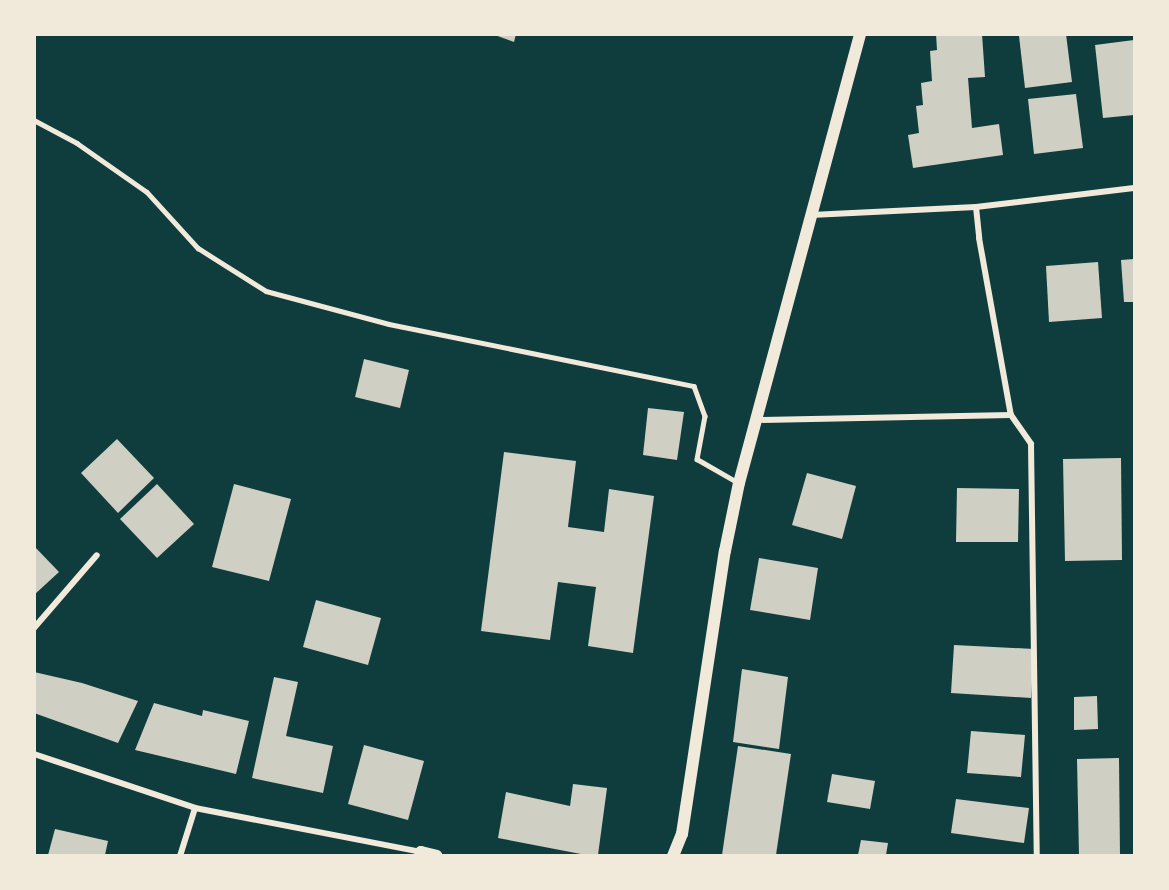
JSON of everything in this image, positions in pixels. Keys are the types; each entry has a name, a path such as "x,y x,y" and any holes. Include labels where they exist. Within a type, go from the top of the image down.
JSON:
{"main road":[{"path":"673,855 682,834 716,608 739,483 860,34"},
{"path":"420,854 437,855"}],"street":[{"path":"811,215 976,207 1134,189"},
{"path":"976,207 979,238 1011,415 1031,444 1037,855"},
{"path":"756,420 1011,415"},
{"path":"34,627 97,555"},
{"path":"34,754 195,808 420,854"},
{"path":"180,855 195,808"}],"lane":[{"path":"34,120 77,143 147,192 198,248 266,291 389,324 694,386 705,416 697,459 739,483"}],"building":[{"path":"492,34 516,34 514,42"},
{"path":"936,34 982,34 985,77 968,78 972,128 999,124 1003,155 913,168 908,135 919,133 916,106 923,105 921,83 932,81 930,51 937,50"},
{"path":"1066,34 1072,82 1025,88 1019,36"},
{"path":"1134,40 1134,115 1103,118 1095,45"},
{"path":"1076,94 1083,148 1034,154 1028,99"},
{"path":"1134,259 1134,302 1124,302 1121,260"},
{"path":"1098,262 1102,318 1049,322 1046,266"},
{"path":"364,359 409,370 400,408 355,397"},
{"path":"648,408 684,412 677,460 643,455"},
{"path":"117,439 154,478 118,513 81,473"},
{"path":"504,452 576,461 568,527 604,532 609,489 654,496 633,653 588,646 596,587 558,582 550,640 481,631"},
{"path":"1121,458 1122,560 1065,561 1063,459"},
{"path":"807,473 856,486 842,539 792,525"},
{"path":"157,484 194,524 157,558 120,519"},
{"path":"234,484 291,499 269,581 212,567"},
{"path":"957,488 1019,489 1018,542 956,542"},
{"path":"34,546 59,572 34,595"},
{"path":"759,558 818,568 810,620 750,610"},
{"path":"316,600 381,618 368,665 303,647"},
{"path":"954,645 1034,649 1031,698 951,693"},
{"path":"742,669 788,677 779,749 733,742"},
{"path":"34,672 82,683 138,701 118,743 34,713"},
{"path":"274,677 298,682 286,736 333,746 323,793 252,778"},
{"path":"1097,696 1098,729 1074,730 1074,697"},
{"path":"154,703 202,716 203,710 249,721 236,774 135,750"},
{"path":"971,731 1025,735 1021,777 967,773"},
{"path":"364,745 424,761 408,820 348,804"},
{"path":"738,746 791,754 776,855 722,855"},
{"path":"1119,758 1120,855 1079,855 1077,759"},
{"path":"832,774 875,781 870,809 827,802"},
{"path":"573,784 607,788 598,855 586,855 498,838 506,792 570,806"},
{"path":"956,799 1029,808 1024,843 951,833"},
{"path":"55,829 108,841 105,855 48,855"},
{"path":"861,840 888,843 886,855 858,855"}]}
